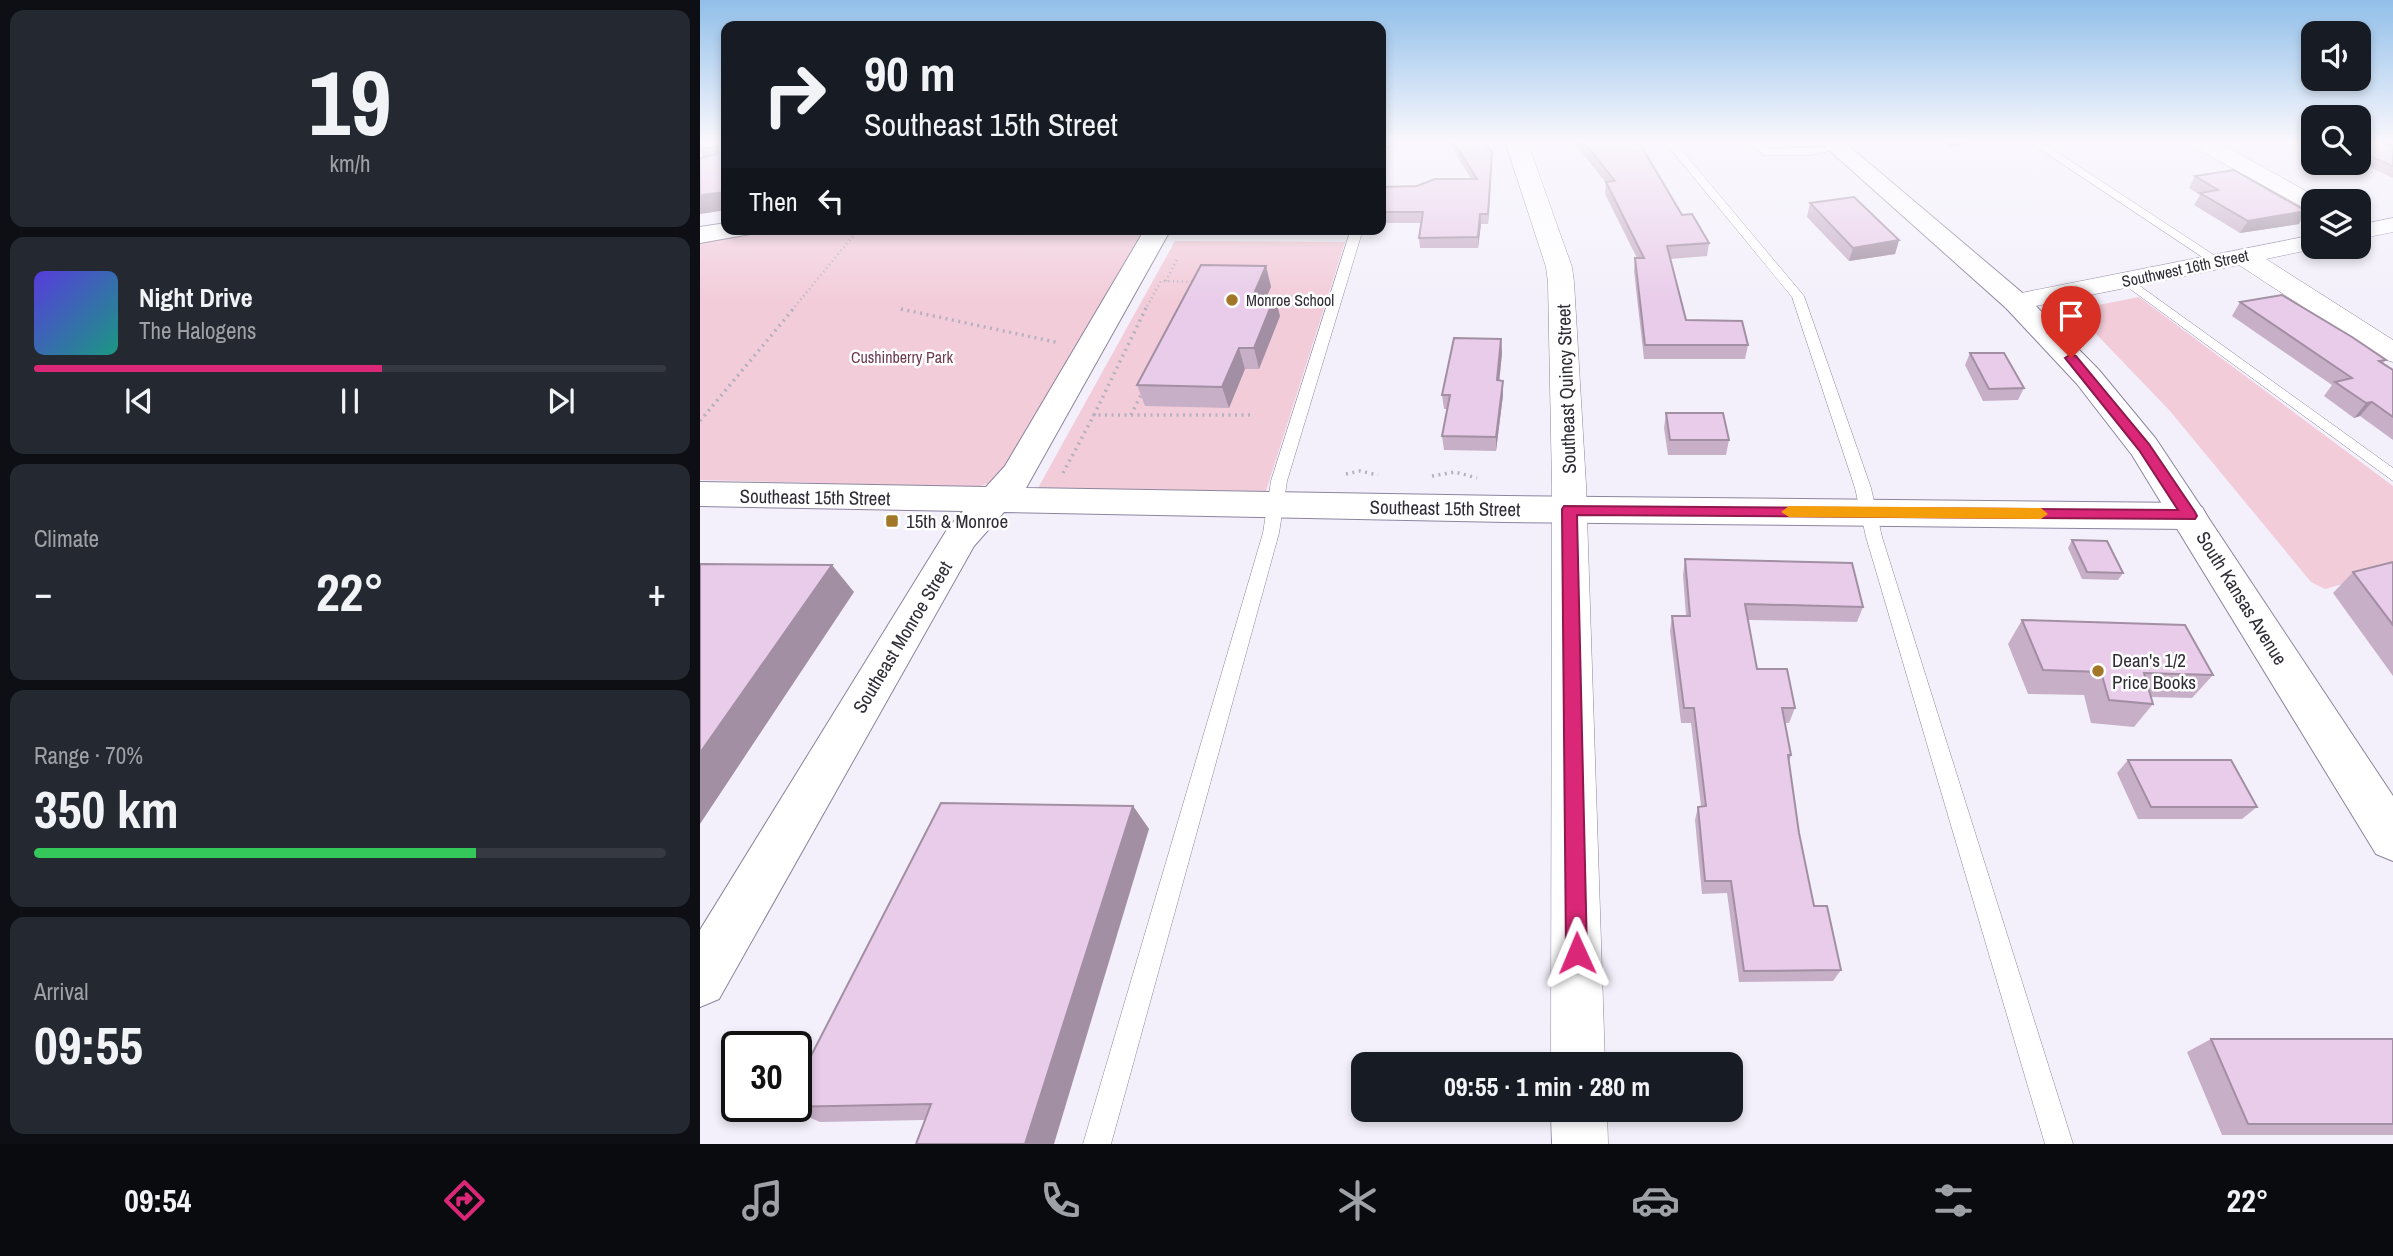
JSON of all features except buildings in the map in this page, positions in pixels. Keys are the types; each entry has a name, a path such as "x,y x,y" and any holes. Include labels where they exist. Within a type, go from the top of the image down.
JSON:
{"street":[{"name":"Southeast Quincy Street","path":"1534,194 1560,275 1570,509 1578,1052"},
{"name":"South Kansas Avenue","path":"1892,194 2016,302 2088,377 2144,447 2393,838"},
{"path":"2371,229 2393,225"},
{"path":"700,235 721,232"},
{"name":"Southeast Monroe Street","path":"700,980 961,537 1018,474 1155,235"},
{"name":"Southwest 16th Street","path":"2016,302 2301,245"},
{"path":"2230,259 2393,353"},
{"name":"Southeast 15th Street","path":"700,494 993,501 2189,516"},
{"path":"1579,1122 1580,1144"}],"lane":[{"path":"1713,194 1798,296 1863,488 1867,513 2059,1144"},
{"path":"2122,194 2230,259"},
{"path":"1097,1144 1271,533 1279,481 1355,235"},
{"path":"2126,280 2393,476"}],"path":[{"path":"700,421 854,235"},
{"path":"1131,415 1197,282 1161,281 1127,343 1094,415 1131,415 1252,415"},
{"path":"901,309 1069,345 1093,344"}],"green space":[{"name":"Cushinberry Park","path":"743,235 1145,235 996,481 977,487 700,480 700,241"},
{"path":"1175,241 1345,242 1266,491 1038,488"},
{"path":"2139,297 2393,486 2393,570 2325,589 2311,582 2170,411 2073,310"}],"slow traffic":[{"path":"1789,512 2041,514"}],"place":[{"name":"Monroe School","path":"1232,300"},
{"name":"15th & Monroe","path":"892,521"},
{"name":"Dean's 1/2 Price Books","path":"2098,671"}],"route":[{"path":"1577,953 1570,509 2189,516 2144,447 2071,358"}]}
